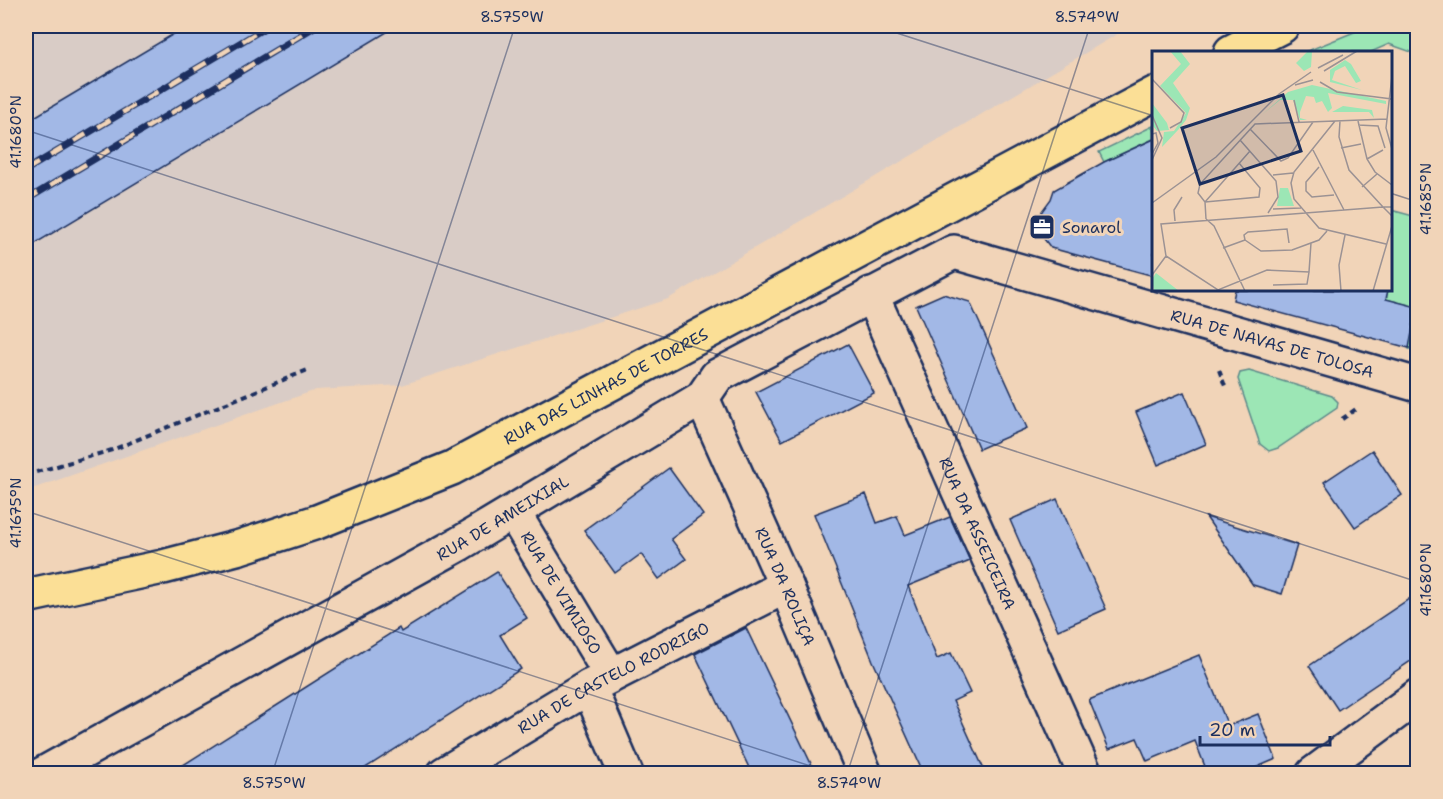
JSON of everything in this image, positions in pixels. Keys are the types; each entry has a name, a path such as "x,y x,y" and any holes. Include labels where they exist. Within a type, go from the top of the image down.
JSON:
{"main road":[{"path":"1233,51 1282,26"},
{"name":"RUA DAS LINHAS DE TORRES","path":"26,596 163,567 240,547 317,522 452,468 1152,95"}],"street":[{"name":"RUA DE AMEIXIAL","path":"43,774 459,544 702,398 717,376 954,252"},
{"name":"RUA DE NAVAS DE TOLOSA","path":"954,252 1418,385"},
{"name":"RUA DA ASSEICEIRA","path":"871,294 1085,774"},
{"name":"RUA DA ROLIÇA","path":"702,398 786,586 865,774"},
{"name":"RUA DE VIMIOSO","path":"513,512 600,681 626,774"},
{"name":"RUA DE CASTELO RODRIGO","path":"444,774 600,681 786,586"},
{"path":"1313,774 1418,696"}],"path":[{"path":"1216,362 1225,386"},
{"path":"26,475 112,450 310,369"},
{"path":"1342,419 1362,404"}],"shaded area":[{"path":"26,26 1131,26 668,299 402,385 316,390 26,491"}],"green space":[{"path":"1369,26 1417,26 1417,54 1389,44 1373,51 1307,51"},
{"path":"1152,126 1152,139 1104,162 1099,152"},
{"path":"1392,210 1417,217 1417,351 1409,349 1416,307 1386,299 1388,291 1392,291"},
{"path":"1249,371 1332,396 1338,402 1337,408 1278,448 1269,451 1260,444 1238,379 1240,373"}],"building":[{"path":"187,26 397,26 26,249 26,122"},
{"path":"1152,140 1152,275 1051,248 1041,235 1038,224 1042,211 1051,199 1054,190 1104,162"},
{"path":"1235,291 1388,291 1386,299 1417,307 1409,348 1233,300"},
{"path":"943,294 970,302 1027,428 979,449 916,306"},
{"path":"848,344 874,393 782,441 756,392"},
{"path":"1184,392 1206,444 1158,465 1136,412"},
{"path":"1372,450 1402,495 1355,527 1324,482"},
{"path":"669,468 703,515 671,539 686,559 659,579 641,554 615,573 584,530"},
{"path":"866,494 877,523 897,516 905,535 950,517 970,561 908,586 937,659 951,653 970,693 953,701 986,774 924,774 873,661 814,514"},
{"path":"1057,499 1106,609 1058,630 1010,520"},
{"path":"1206,517 1297,545 1282,594 1253,585"},
{"path":"497,572 527,618 500,635 521,669 356,774 169,774 399,628 401,632"},
{"path":"1418,593 1418,656 1338,710 1309,666"},
{"path":"746,628 816,774 752,774 695,654"},
{"path":"1199,655 1228,726 1258,714 1276,759 1241,774 1208,774 1195,741 1147,761 1137,738 1109,749 1089,700"}],"railway":[{"path":"26,170 268,26"},
{"path":"26,200 316,26"}],"place":[{"name":"Sonarol","path":"1042,227"}]}
